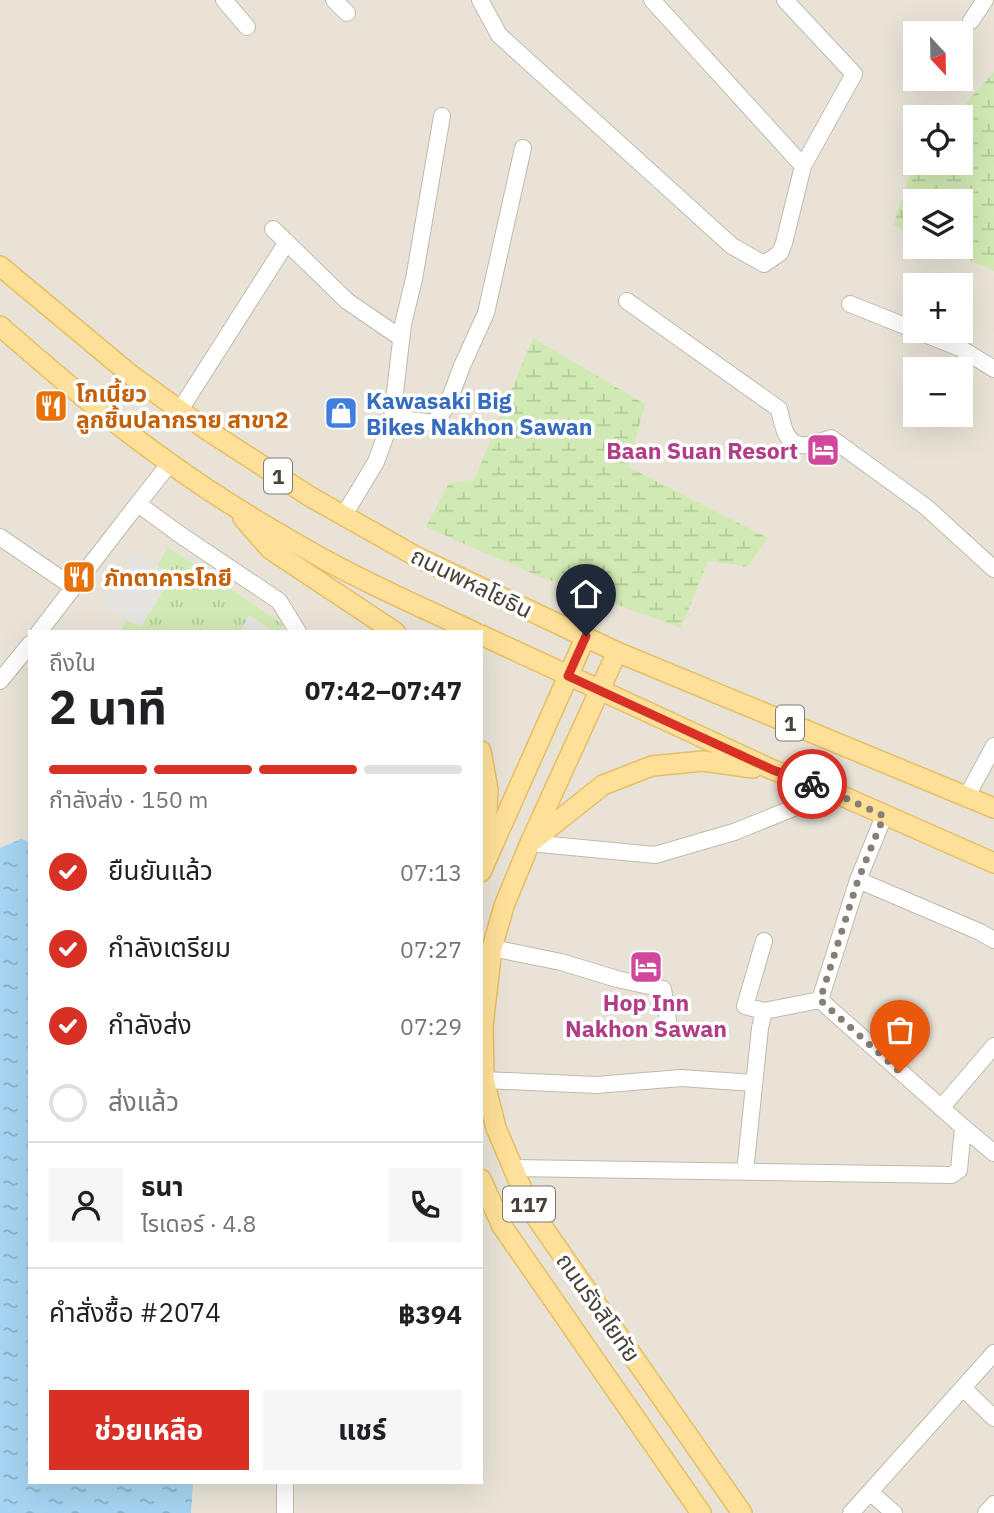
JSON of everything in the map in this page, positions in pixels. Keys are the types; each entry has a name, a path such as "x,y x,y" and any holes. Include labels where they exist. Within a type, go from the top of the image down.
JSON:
{"main road":[{"name":"ถนนพหลโยธิน","path":"0,266 131,375 207,430 309,496 417,557 617,652 994,808"},
{"name":"ถนนพหลโยธิน","path":"0,327 170,463 232,505 379,588 470,630"},
{"path":"232,505 270,549 392,630"},
{"name":"ถนนพหลโยธิน","path":"483,636 773,770 832,792 994,863"},
{"path":"483,867 586,636"},
{"name":"ถนนรังสิโยทัย","path":"617,652 504,906 492,948 483,1026 484,1080 496,1128 531,1210 742,1513"},
{"path":"530,843 603,785 652,766 703,761 773,770"},
{"path":"483,762 488,790 483,867"},
{"name":"ถนนรังสิโยทัย","path":"483,1183 502,1226 701,1513"}],"street":[{"path":"223,0 247,27"},
{"path":"334,0 347,13"},
{"path":"481,0 499,36 732,246 764,264 780,253 803,166 854,74 785,0"},
{"path":"652,0 803,166"},
{"path":"971,21 985,0"},
{"path":"344,515 376,462 392,418 403,324 414,279 442,116"},
{"path":"392,418 434,423 447,406 486,313 523,148"},
{"path":"273,229 346,301 401,338"},
{"path":"180,410 287,242"},
{"path":"627,302 779,409 788,438 800,446 831,439 926,507 994,569"},
{"path":"850,304 903,325"},
{"path":"948,343 994,369"},
{"path":"41,630 170,463"},
{"path":"138,504 279,601 297,630"},
{"path":"0,537 73,587"},
{"path":"0,681 28,646"},
{"path":"967,796 994,746"},
{"path":"530,843 655,855 734,832 832,792"},
{"path":"820,1000 858,880 884,816"},
{"path":"858,880 994,940"},
{"path":"764,941 745,1006 764,1011 820,1000"},
{"path":"492,948 561,962 617,979 663,989 668,1021"},
{"path":"820,1000 994,1153"},
{"path":"745,1172 764,1011"},
{"path":"941,1108 994,1046"},
{"path":"484,1080 596,1085 681,1078 754,1083"},
{"path":"513,1168 952,1175 959,1170 963,1127"},
{"path":"851,1513 994,1353"},
{"path":"964,1388 994,1418"},
{"path":"285,1484 285,1513"},
{"path":"870,1492 894,1513"},
{"path":"986,1513 994,1504"}],"shaded area":[{"path":"0,0 994,0 994,1513 0,1513"},
{"path":"136,553 173,576 141,627 101,607"},
{"path":"249,615 271,630 241,630"}],"green space":[{"path":"994,72 994,271 968,259 973,259 973,189 905,189 910,175 973,175 973,105 964,105"},
{"path":"903,195 903,230 893,225"},
{"path":"533,338 645,404 628,467 768,538 747,567 708,561 681,628 536,575 426,527 449,483 474,480"},
{"path":"168,547 282,624 280,630 121,630"}],"water":[{"path":"21,839 28,841 28,1484 193,1484 191,1513 0,1513 0,848"}],"way so far":[{"path":"812,784 884,816 858,880 820,1000 900,1072"}],"place":[{"name":"โกเนี้ยว ลูกชิ้นปลากราย สาขา2","path":"51,406"},
{"name":"Kawasaki Big Bikes Nakhon Sawan","path":"341,413"},
{"name":"Baan Suan Resort","path":"823,450"},
{"name":"ภัทตาคารโกยี","path":"79,577"},
{"name":"Hop Inn Nakhon Sawan","path":"646,967"}],"route":[{"path":"586,636 568,676 773,770 812,784"}]}
